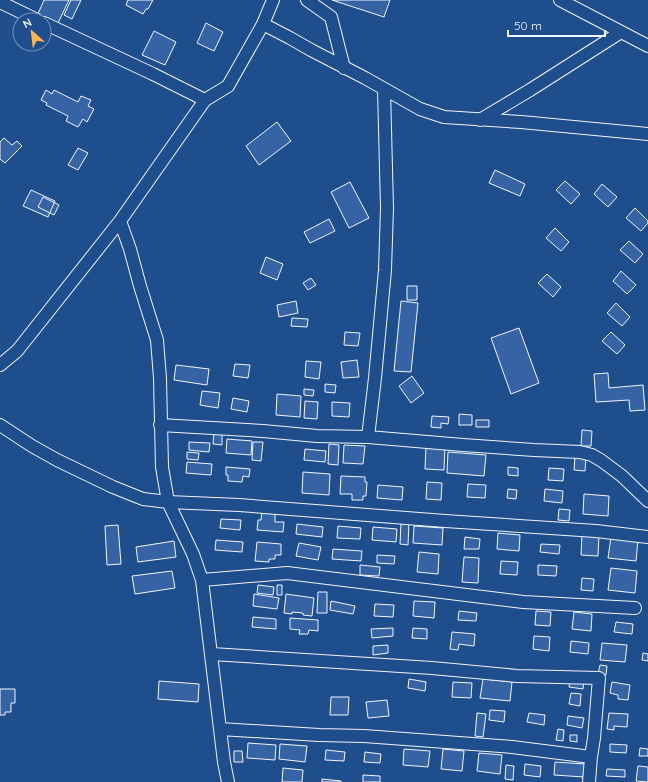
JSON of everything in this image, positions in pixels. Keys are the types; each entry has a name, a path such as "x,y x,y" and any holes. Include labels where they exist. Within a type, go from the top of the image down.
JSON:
{"street":[{"path":"0,365 17,351 120,221 205,100 228,86 263,24 273,0"},
{"path":"307,0 331,17 344,68"},
{"path":"560,0 648,46"},
{"path":"0,2 21,12"},
{"path":"263,24 420,109 444,117 521,122 648,134"},
{"path":"52,27 154,74 205,100"},
{"path":"480,120 621,32"},
{"path":"368,437 385,270 387,208 384,89"},
{"path":"120,221 130,249 157,340 160,378 162,467 168,502 193,554 202,580 224,762 228,782"},
{"path":"0,425 57,460 92,478 143,499 168,502 239,505 596,531 648,537"},
{"path":"160,425 256,430 317,436 368,437 471,446 580,452 592,455 622,476 648,501"},
{"path":"202,580 287,573 523,602 635,608"},
{"path":"212,654 424,668 517,676 599,678 589,782"},
{"path":"220,729 364,736 504,747 591,757"}],"building":[{"path":"44,0 69,0 57,25 52,23 52,12 39,12"},
{"path":"71,0 81,0 72,19 64,15"},
{"path":"128,0 153,0 143,14 126,5"},
{"path":"332,0 390,0 384,17"},
{"path":"206,23 223,32 214,51 197,43"},
{"path":"154,31 176,42 165,65 142,55"},
{"path":"46,90 52,94 54,90 78,102 81,96 91,100 88,106 94,109 87,122 83,119 78,127 66,121 68,116 46,105 47,103 41,100"},
{"path":"277,122 291,141 259,165 246,146"},
{"path":"4,138 12,145 17,141 22,146 5,163 0,159 0,142"},
{"path":"78,148 88,153 78,170 68,165"},
{"path":"495,170 525,184 520,196 489,183"},
{"path":"565,181 580,194 571,204 556,190"},
{"path":"350,182 369,218 349,228 331,192"},
{"path":"602,184 617,197 608,207 594,194"},
{"path":"31,190 55,201 48,217 23,206"},
{"path":"43,197 59,205 54,215 38,207"},
{"path":"635,208 648,221 641,231 626,218"},
{"path":"329,219 335,231 310,243 304,232"},
{"path":"555,228 569,242 561,251 546,238"},
{"path":"629,241 643,254 635,263 620,250"},
{"path":"266,257 283,264 277,280 260,273"},
{"path":"621,271 636,285 627,294 613,281"},
{"path":"547,274 561,287 553,297 538,283"},
{"path":"311,278 316,285 308,290 303,283"},
{"path":"407,286 417,286 417,300 407,300"},
{"path":"296,301 298,313 279,317 277,305"},
{"path":"401,301 418,303 411,372 394,371"},
{"path":"616,303 630,317 622,326 607,313"},
{"path":"292,318 308,319 307,327 291,326"},
{"path":"519,328 539,383 511,394 491,338"},
{"path":"345,332 360,333 358,346 344,345"},
{"path":"611,332 625,345 617,354 602,341"},
{"path":"357,360 359,377 343,378 341,362"},
{"path":"306,361 321,362 319,379 305,377"},
{"path":"235,364 250,365 248,378 233,376"},
{"path":"176,365 209,369 207,385 174,380"},
{"path":"608,373 609,388 643,385 645,410 630,411 629,400 596,402 594,374"},
{"path":"412,376 424,393 411,403 399,386"},
{"path":"325,384 336,385 335,393 325,392"},
{"path":"304,389 314,390 313,396 304,395"},
{"path":"202,391 220,393 218,408 200,405"},
{"path":"277,394 301,396 300,417 276,415"},
{"path":"233,398 249,401 247,412 231,409"},
{"path":"305,401 318,402 317,419 304,418"},
{"path":"332,402 350,403 349,417 332,416"},
{"path":"459,414 472,415 472,425 459,425"},
{"path":"432,416 449,417 448,424 441,423 441,428 431,427"},
{"path":"476,420 489,420 489,427 476,427"},
{"path":"582,430 592,431 591,446 581,446"},
{"path":"214,432 222,433 222,445 213,444"},
{"path":"227,439 252,441 251,455 226,453"},
{"path":"189,442 210,443 209,452 189,450"},
{"path":"253,442 263,442 261,461 252,460"},
{"path":"329,444 339,445 338,465 328,464"},
{"path":"344,445 365,446 363,464 343,463"},
{"path":"426,445 445,446 444,470 425,469"},
{"path":"305,449 326,451 325,462 304,460"},
{"path":"187,452 199,453 198,460 187,459"},
{"path":"448,452 486,455 484,476 447,473"},
{"path":"575,456 586,457 585,471 574,470"},
{"path":"187,462 212,464 211,475 186,473"},
{"path":"226,467 250,469 249,477 243,476 242,482 228,481"},
{"path":"508,467 518,468 518,476 508,475"},
{"path":"549,468 564,469 563,481 548,480"},
{"path":"303,472 330,474 329,495 302,493"},
{"path":"341,476 365,477 365,482 367,482 366,496 363,496 363,500 352,500 352,494 340,494"},
{"path":"427,482 442,483 441,500 426,499"},
{"path":"468,484 486,485 485,498 467,497"},
{"path":"378,485 403,487 402,500 377,498"},
{"path":"508,489 517,490 516,499 507,498"},
{"path":"545,489 563,491 562,503 544,501"},
{"path":"584,494 609,496 608,516 583,514"},
{"path":"559,509 570,510 569,521 558,520"},
{"path":"262,512 275,513 275,522 284,522 283,532 257,530 258,520 261,520"},
{"path":"221,519 241,520 240,530 220,528"},
{"path":"401,522 409,522 408,545 400,544"},
{"path":"297,524 323,527 322,537 296,534"},
{"path":"118,525 121,564 107,565 105,526"},
{"path":"338,526 361,528 360,539 337,538"},
{"path":"414,526 443,528 442,545 413,543"},
{"path":"373,527 397,529 396,542 372,540"},
{"path":"498,533 520,535 519,551 497,549"},
{"path":"582,534 599,535 598,556 581,555"},
{"path":"465,537 480,539 479,549 464,549"},
{"path":"611,537 638,540 636,561 608,558"},
{"path":"216,540 243,542 242,552 215,550"},
{"path":"174,541 176,557 138,562 136,547"},
{"path":"257,542 281,544 281,555 275,555 275,559 269,559 269,562 255,561"},
{"path":"299,543 321,547 318,560 296,556"},
{"path":"541,544 560,545 559,554 540,552"},
{"path":"333,549 362,551 361,561 332,559"},
{"path":"419,552 439,554 438,574 417,572"},
{"path":"377,555 395,556 394,564 377,563"},
{"path":"464,557 479,558 478,583 462,582"},
{"path":"501,561 518,562 517,575 500,574"},
{"path":"360,565 380,567 379,576 360,575"},
{"path":"538,565 557,566 556,576 538,575"},
{"path":"611,568 637,571 635,593 608,590"},
{"path":"172,571 175,588 135,594 132,576"},
{"path":"582,578 594,579 593,591 581,590"},
{"path":"258,585 274,587 273,595 257,593"},
{"path":"277,585 282,585 282,595 277,595"},
{"path":"318,592 327,592 327,613 317,613"},
{"path":"254,594 279,598 277,609 253,606"},
{"path":"286,594 314,598 312,616 303,615 303,613 284,613"},
{"path":"331,601 355,606 353,614 330,610"},
{"path":"414,601 435,602 434,618 413,616"},
{"path":"375,604 394,605 393,617 374,616"},
{"path":"459,611 477,613 476,621 458,620"},
{"path":"536,611 551,612 550,626 535,625"},
{"path":"574,612 592,614 591,631 572,629"},
{"path":"253,617 276,619 276,629 252,627"},
{"path":"290,618 318,620 318,631 309,630 308,634 299,634 300,630 290,629"},
{"path":"616,622 633,624 632,634 614,632"},
{"path":"393,628 393,636 372,638 371,629"},
{"path":"413,628 427,629 427,639 412,638"},
{"path":"452,632 475,634 474,646 459,644 458,650 450,649"},
{"path":"534,636 550,637 549,651 533,649"},
{"path":"571,641 589,643 588,654 570,652"},
{"path":"602,643 627,645 625,662 600,660"},
{"path":"388,645 388,653 373,655 373,646"},
{"path":"643,653 648,654 648,661 642,660"},
{"path":"600,665 607,666 606,675 598,674"},
{"path":"409,679 426,682 425,691 408,688"},
{"path":"483,679 512,682 510,701 480,698"},
{"path":"570,679 584,681 583,689 569,687"},
{"path":"159,681 199,684 198,702 158,699"},
{"path":"453,682 472,683 471,698 452,697"},
{"path":"612,682 630,685 628,700 618,699 618,695 610,693"},
{"path":"0,689 15,689 15,703 11,703 11,712 5,712 5,715 0,715"},
{"path":"571,693 581,694 580,706 569,704"},
{"path":"331,697 349,697 348,715 330,715"},
{"path":"387,700 389,716 368,718 366,702"},
{"path":"490,710 505,711 504,722 489,720"},
{"path":"477,713 486,714 483,737 475,736"},
{"path":"529,713 545,715 544,725 527,722"},
{"path":"609,713 628,714 627,727 614,726 614,730 607,729"},
{"path":"568,716 584,718 582,728 567,725"},
{"path":"558,729 564,730 563,741 556,740"},
{"path":"570,735 577,735 577,742 570,741"},
{"path":"248,743 276,745 275,760 247,758"},
{"path":"280,744 307,746 305,762 279,759"},
{"path":"610,744 627,745 626,753 610,752"},
{"path":"640,748 648,749 648,756 639,756"},
{"path":"404,749 430,751 428,767 403,765"},
{"path":"443,749 464,751 462,771 441,769"},
{"path":"326,750 345,752 344,761 325,760"},
{"path":"234,751 242,751 243,762 234,762"},
{"path":"365,752 381,754 380,763 364,762"},
{"path":"479,753 502,755 500,774 477,771"},
{"path":"555,762 585,764 584,777 554,775"},
{"path":"525,764 541,766 540,777 524,775"},
{"path":"506,765 514,766 513,780 505,779"},
{"path":"638,766 648,767 648,782 636,781"},
{"path":"283,768 303,770 302,782 282,782"},
{"path":"607,769 625,770 625,777 606,776"},
{"path":"363,775 380,776 380,782 363,782"},
{"path":"322,779 341,781 341,782 322,782"}]}
